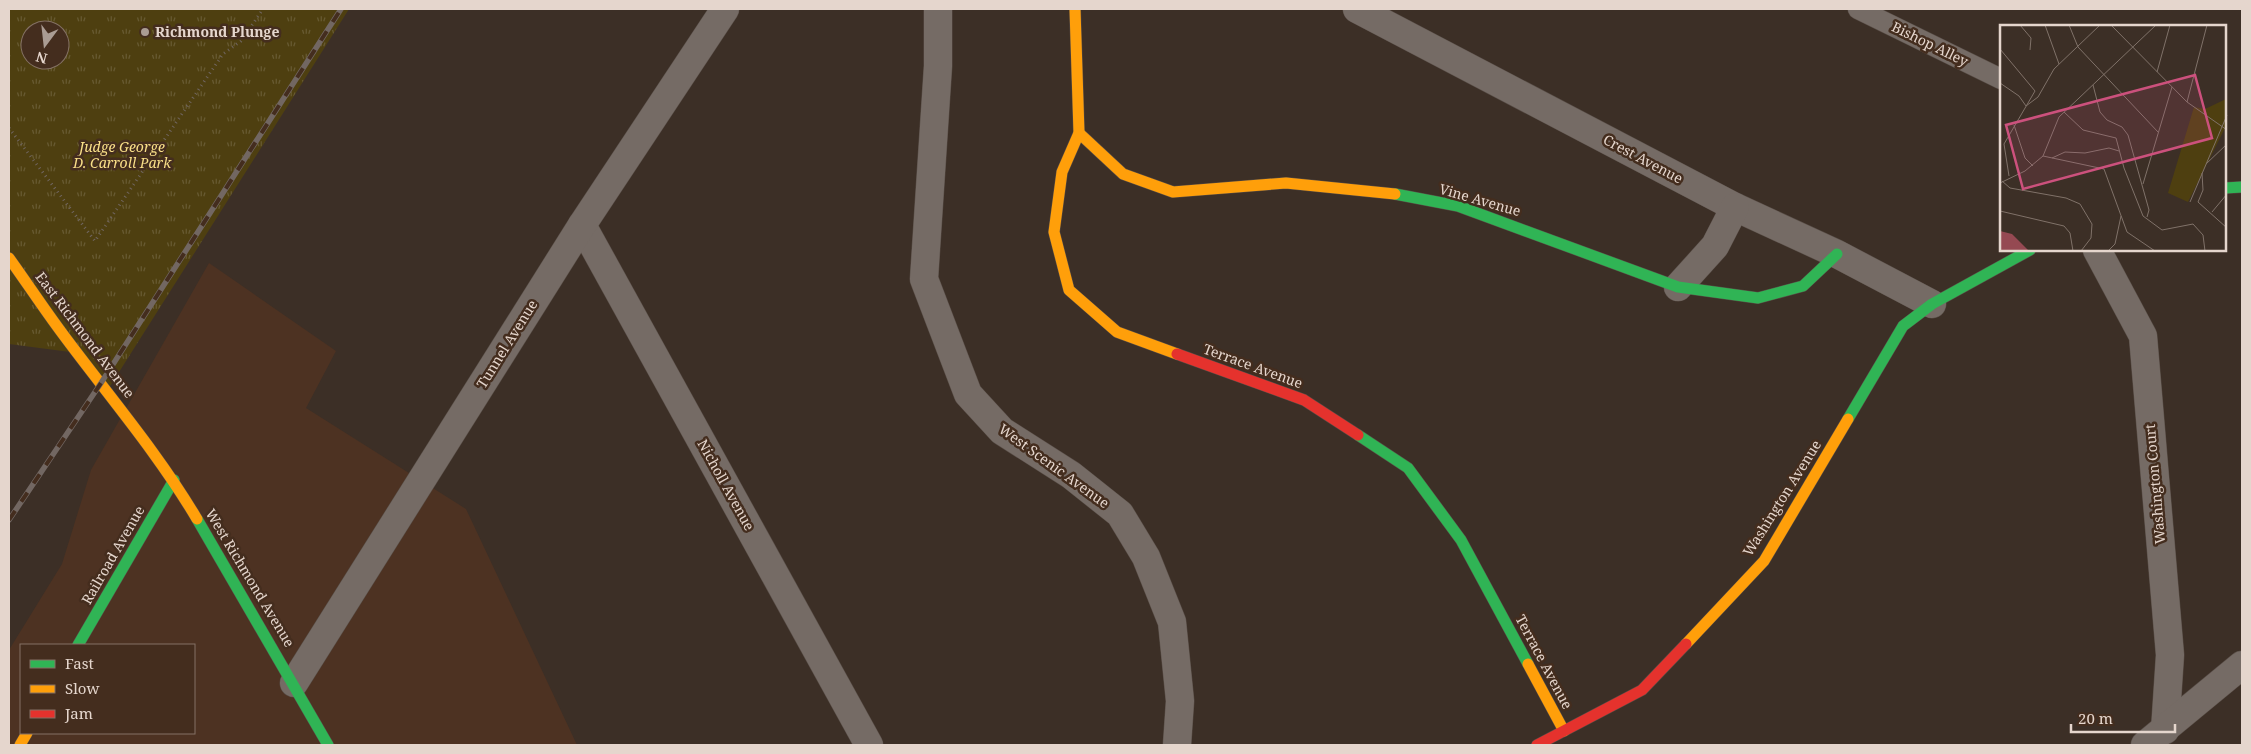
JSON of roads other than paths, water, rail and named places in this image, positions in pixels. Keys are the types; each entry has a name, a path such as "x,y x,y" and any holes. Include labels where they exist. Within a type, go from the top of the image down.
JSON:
{"street":[{"name":"Tunnel Avenue","path":"294,683 582,225 725,9"},
{"name":"West Scenic Avenue","path":"938,9 938,66 924,279 968,394 1002,431 1071,475 1120,514 1146,558 1172,622 1180,701 1177,745"},
{"name":"Terrace Avenue","path":"1075,9 1079,132 1062,172 1054,232 1069,290 1117,332 1304,400 1408,468 1461,540 1564,730"},
{"name":"Crest Avenue","path":"1357,9 1736,207 1838,254 1932,304"},
{"name":"Vine Avenue","path":"1079,132 1123,174 1173,192 1286,183 1377,192 1458,206 1678,287 1758,298 1803,286 1838,254"},
{"path":"2226,188 2242,187"},
{"path":"1678,287 1715,246 1736,207"},
{"name":"Nicholl Avenue","path":"582,225 869,745"},
{"name":"Washington Avenue","path":"1537,745 1642,690 1764,561 1903,326 1932,304 2028,251"},
{"name":"Washington Court","path":"2098,251 2143,336 2170,655 2155,738"},
{"name":"East Richmond Avenue","path":"9,258 62,333 139,431"},
{"name":"West Richmond Avenue","path":"139,431 174,480 294,683 328,745"},
{"name":"Railroad Avenue","path":"79,644 174,480"},
{"path":"2155,738 2242,665"},
{"path":"20,745 27,734"}],"lane":[{"name":"Bishop Alley","path":"1858,9 2000,79"}],"railway":[{"path":"9,520 101,383 341,9"}],"place":[{"name":"Richmond Plunge","path":"145,32"}],"park label":[{"name":"Judge George D. Carroll Park","path":"122,156"}]}
